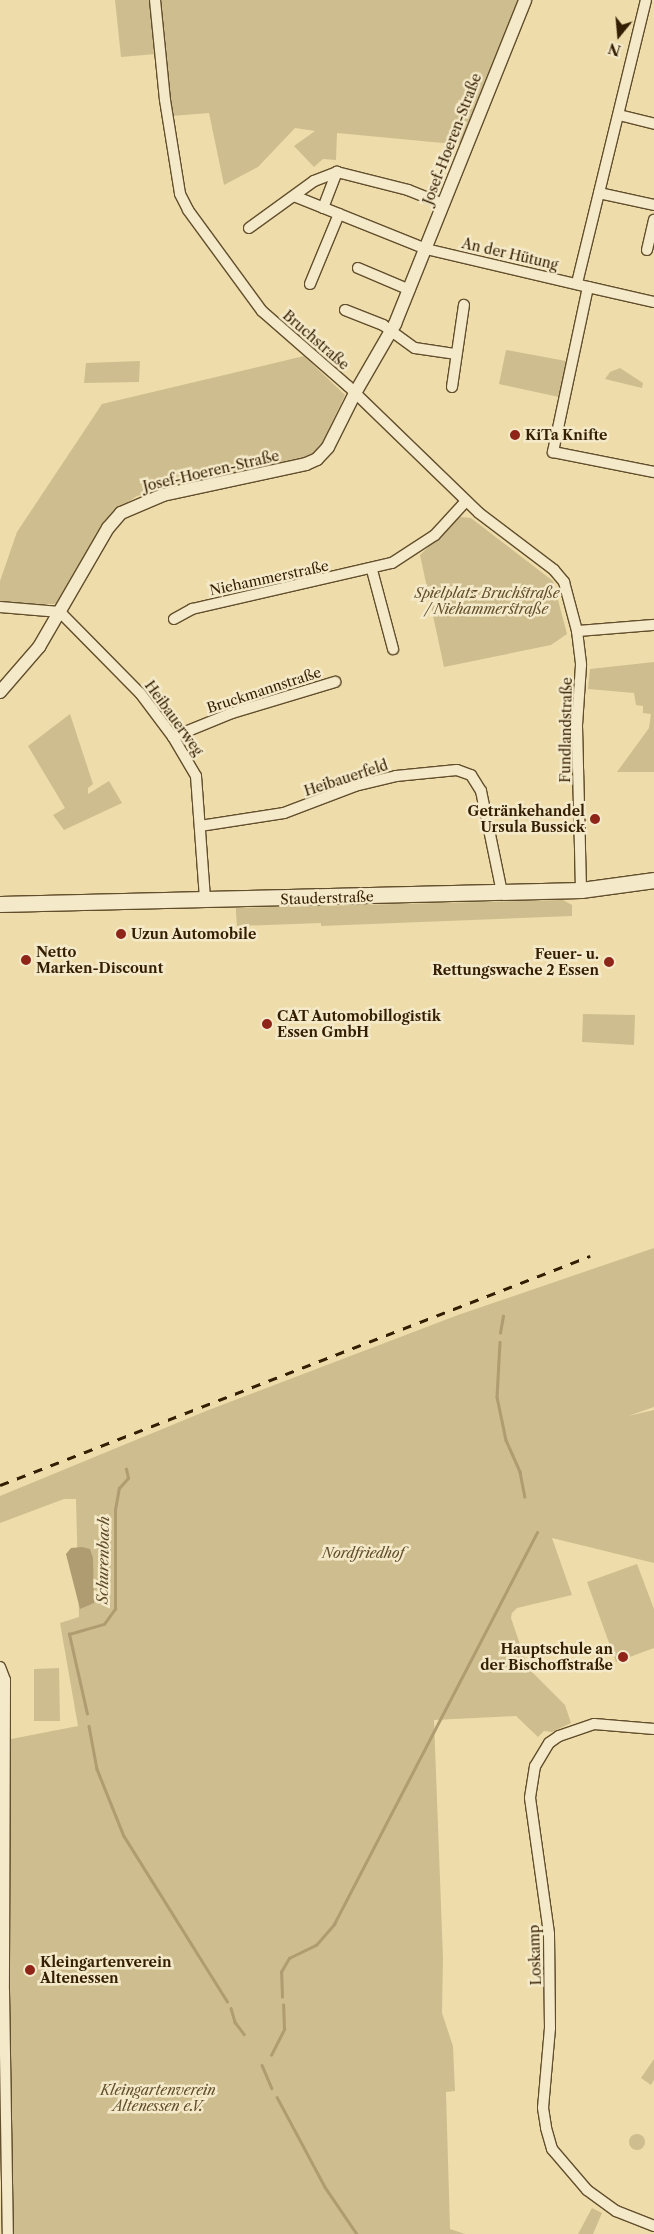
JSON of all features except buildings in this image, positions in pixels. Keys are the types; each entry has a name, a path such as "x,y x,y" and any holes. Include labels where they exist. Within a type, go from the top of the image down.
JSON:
{"main road":[{"name":"Stauderstraße","path":"0,904 581,890 654,880"}],"street":[{"name":"Bruchstraße","path":"155,0 165,100 180,194 188,210 262,311 355,393 466,501 562,577 577,631"},
{"name":"Josef-Hoeren-Straße","path":"0,692 39,647 108,528 121,514 163,495 312,462 328,447 355,393 391,331 410,290 525,0"},
{"path":"577,284 646,0"},
{"path":"617,118 654,124"},
{"path":"323,208 337,172"},
{"path":"249,228 326,174 337,172 408,190 443,204"},
{"path":"599,193 654,205"},
{"name":"An der Hütung","path":"294,196 426,249 654,302"},
{"path":"310,284 339,214"},
{"path":"647,250 654,220"},
{"path":"358,268 410,290"},
{"path":"588,287 553,452 654,472"},
{"path":"452,387 455,354 464,304"},
{"path":"345,310 391,331 415,348 455,354"},
{"name":"Niehammerstraße","path":"174,619 192,609 372,570 417,549 466,501"},
{"path":"372,570 393,649"},
{"path":"0,607 60,612"},
{"name":"Heibauerweg","path":"60,612 140,693 173,737 196,776 204,900"},
{"path":"577,631 654,625"},
{"name":"Fundlandstraße","path":"577,631 580,665 577,726 581,890"},
{"name":"Bruckmannstraße","path":"173,737 232,713 335,682"},
{"name":"Heibauerfeld","path":"200,826 284,813 355,786 396,776 457,770 471,776 481,791 502,892"},
{"path":"0,1667 5,1680 4,1991 8,2234"},
{"name":"Loskamp","path":"654,1729 594,1724 559,1736 549,1743 535,1766 530,1798 550,1934 550,2028 543,2108 552,2150 587,2190 616,2211 654,2226"}],"green space":[{"path":"115,0 151,0 156,54 121,57"},
{"path":"157,0 523,0 464,145 337,133 336,160 323,159 314,167 294,146 315,131 295,128 258,167 224,185 209,113 172,116"},
{"path":"506,350 566,361 559,397 499,384"},
{"path":"304,356 345,395 319,450 305,459 137,496 116,510 58,604 0,604 0,581 17,532 102,404"},
{"path":"140,361 139,382 84,383 86,363"},
{"path":"620,368 643,383 642,388 605,379 610,372"},
{"name":"Spielplatz Bruchstraße / Niehammerstraße","path":"460,517 471,518 553,581 567,634 551,645 444,667 420,555"},
{"path":"654,662 654,772 617,772 649,728 651,714 643,713 643,706 636,705 634,693 588,689 590,669"},
{"path":"70,714 93,784 88,788 88,794 109,781 122,803 64,830 53,815 65,808 28,746"},
{"path":"563,900 572,905 572,916 321,926 321,923 237,926 236,913 236,908"},
{"path":"583,1014 635,1015 634,1045 582,1042"},
{"path":"654,1248 654,1407 628,1416 654,1410 654,1563 552,1538 572,1595 517,1608 512,1613 511,1618 528,1668 565,1705 571,1723 552,1732 544,1731 538,1737 516,1716 434,1720 443,1958 442,2013 453,2046 455,2091 446,2092 450,2229 465,2234 11,2234 6,1740 78,1726 60,1623 79,1617 76,1499 64,1499 0,1523 0,1496 206,1411 458,1315"},
{"path":"637,1564 654,1609 654,1648 616,1662 587,1582"},
{"path":"59,1668 60,1721 34,1721 34,1669"},
{"path":"654,2059 654,2080 651,2085 641,2078"},
{"path":"634,2134 640,2134 645,2139 643,2148 634,2150 629,2145 629,2139"},
{"path":"592,2208 602,2213 593,2234 578,2234"}],"shaded area":[{"path":"82,1547 90,1549 93,1558 94,1603 80,1609 66,1554 71,1548"}],"waterway":[{"path":"500,1333 503,1316"},
{"path":"500,1342 497,1397 506,1440 520,1472 525,1497"},
{"name":"Schurenbach","path":"87,1714 69,1634 104,1624 115,1609 115,1510 119,1488 128,1478 126,1469"},
{"path":"282,1997 281,1972 289,1958 316,1945 334,1924 537,1532"},
{"path":"89,1726 97,1769 124,1836 227,2001"},
{"path":"271,2055 284,2029 283,2005"},
{"path":"231,2008 235,2022 244,2034"},
{"path":"262,2065 272,2088"},
{"path":"277,2097 325,2187 357,2234"}],"railway":[{"path":"0,1485 590,1256"}],"place":[{"name":"KiTa Knifte","path":"515,435"},
{"name":"Getränkehandel Ursula Bussick","path":"595,819"},
{"name":"Uzun Automobile","path":"121,934"},
{"name":"Netto Marken-Discount","path":"26,960"},
{"name":"Feuer- u. Rettungswache 2 Essen","path":"609,962"},
{"name":"CAT Automobillogistik Essen GmbH","path":"267,1024"},
{"name":"Hauptschule an der Bischoffstraße","path":"623,1657"},
{"name":"Kleingartenverein Altenessen","path":"30,1970"}],"park label":[{"name":"Nordfriedhof","path":"363,1553"},
{"name":"Kleingartenverein Altenessen e.V.","path":"158,2098"}]}
